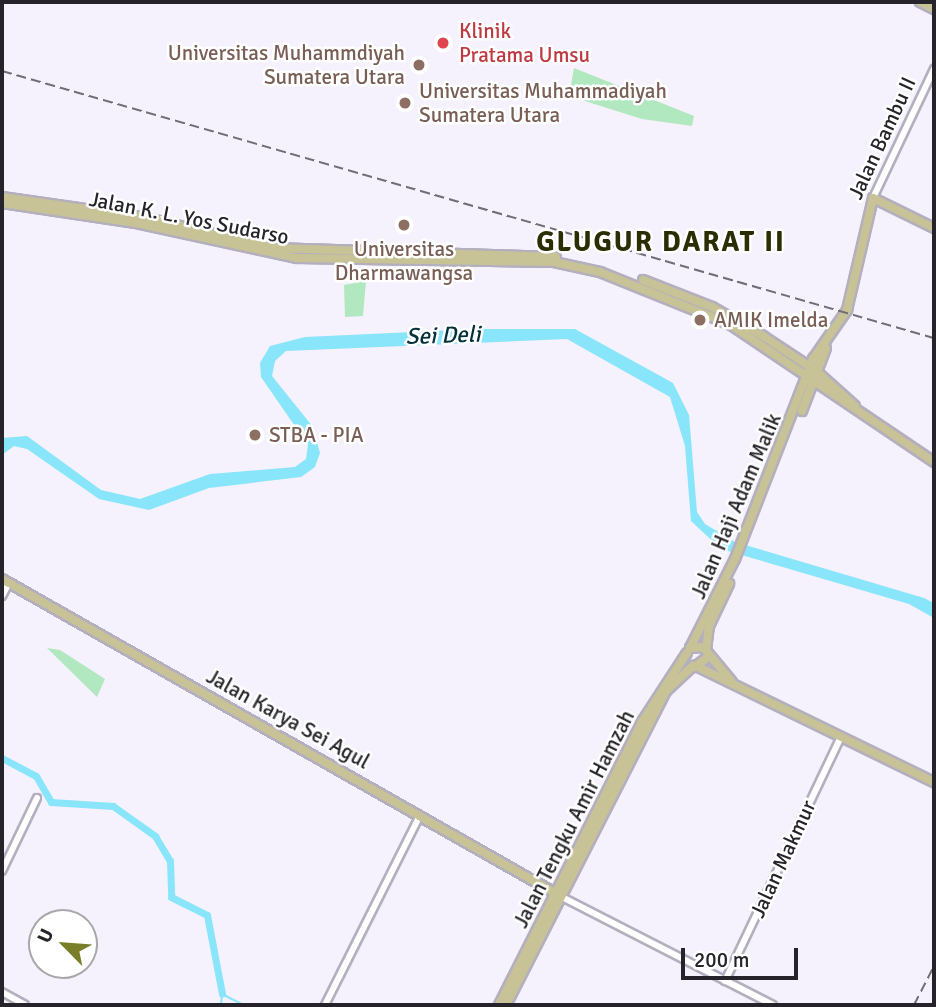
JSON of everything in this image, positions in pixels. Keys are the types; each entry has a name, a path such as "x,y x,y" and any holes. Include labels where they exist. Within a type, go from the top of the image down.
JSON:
{"main road":[{"path":"923,2 934,9"},
{"name":"Jalan K. L. Yos Sudarso","path":"2,197 273,248 398,257"},
{"path":"873,198 934,228"},
{"name":"Jalan Bambu II","path":"810,378 813,365 826,348 847,310 873,198"},
{"name":"Jalan K. L. Yos Sudarso","path":"2,203 52,207"},
{"name":"Jalan K. L. Yos Sudarso","path":"180,229 287,256 369,260 398,257"},
{"path":"398,257 552,256 583,262 682,294 813,365 855,406"},
{"path":"398,257 554,262 600,272 710,313 855,406 934,462"},
{"name":"Jalan Haji Adam Malik","path":"707,654 709,626 810,378"},
{"name":"Jalan Haji Adam Malik","path":"689,651 737,560"},
{"name":"Jalan Karya Sei Agul","path":"5,581 557,895"},
{"path":"689,651 707,654 737,687"},
{"path":"689,651 696,667 934,782"},
{"name":"Jalan Tengku Amir Hamzah","path":"504,1002 658,694 689,651"},
{"name":"Jalan Tengku Amir Hamzah","path":"611,790 666,691 696,667 707,654"}],"street":[{"name":"Jalan Bambu II","path":"873,198 934,69"},
{"path":"2,596 5,581"},
{"name":"Jalan Makmur","path":"725,981 841,737"},
{"path":"2,871 37,798"},
{"path":"325,1005 420,815"},
{"path":"557,895 773,1005"},
{"path":"2,992 25,1005"}],"green space":[{"path":"574,68 694,116 692,126 642,119 569,96"},
{"path":"366,281 363,316 345,317 344,285"},
{"path":"47,648 60,650 105,679 97,697"}],"water":[{"name":"Sei Deli","path":"478,329 575,329 673,383 689,415 697,512 705,524 735,542 924,598 934,603 934,618 909,604 721,549 691,521 685,446 670,397 567,339 286,351 275,361 272,376 313,427 320,453 315,467 301,477 209,488 149,510 99,499 27,449 14,446 2,455 2,438 27,436 101,490 140,499 210,474 295,467 306,459 308,445 261,377 260,363 270,346 305,337"}],"waterway":[{"path":"2,758 36,776 51,802 113,806 155,836 170,861 171,897 207,915 222,994"},
{"path":"221,1005 222,994 244,1005"}],"railway":[{"path":"2,71 934,338"},
{"path":"914,1005 934,966"}],"place":[{"name":"Klinik Pratama Umsu","path":"443,43"},
{"name":"Universitas Muhammdiyah Sumatera Utara","path":"419,65"},
{"name":"Universitas Muhammadiyah Sumatera Utara","path":"405,103"},
{"name":"Universitas Dharmawangsa","path":"404,225"},
{"name":"AMIK Imelda","path":"700,320"},
{"name":"STBA - PIA","path":"255,435"}],"district":[{"name":"GLUGUR DARAT II","path":"661,242"}]}
